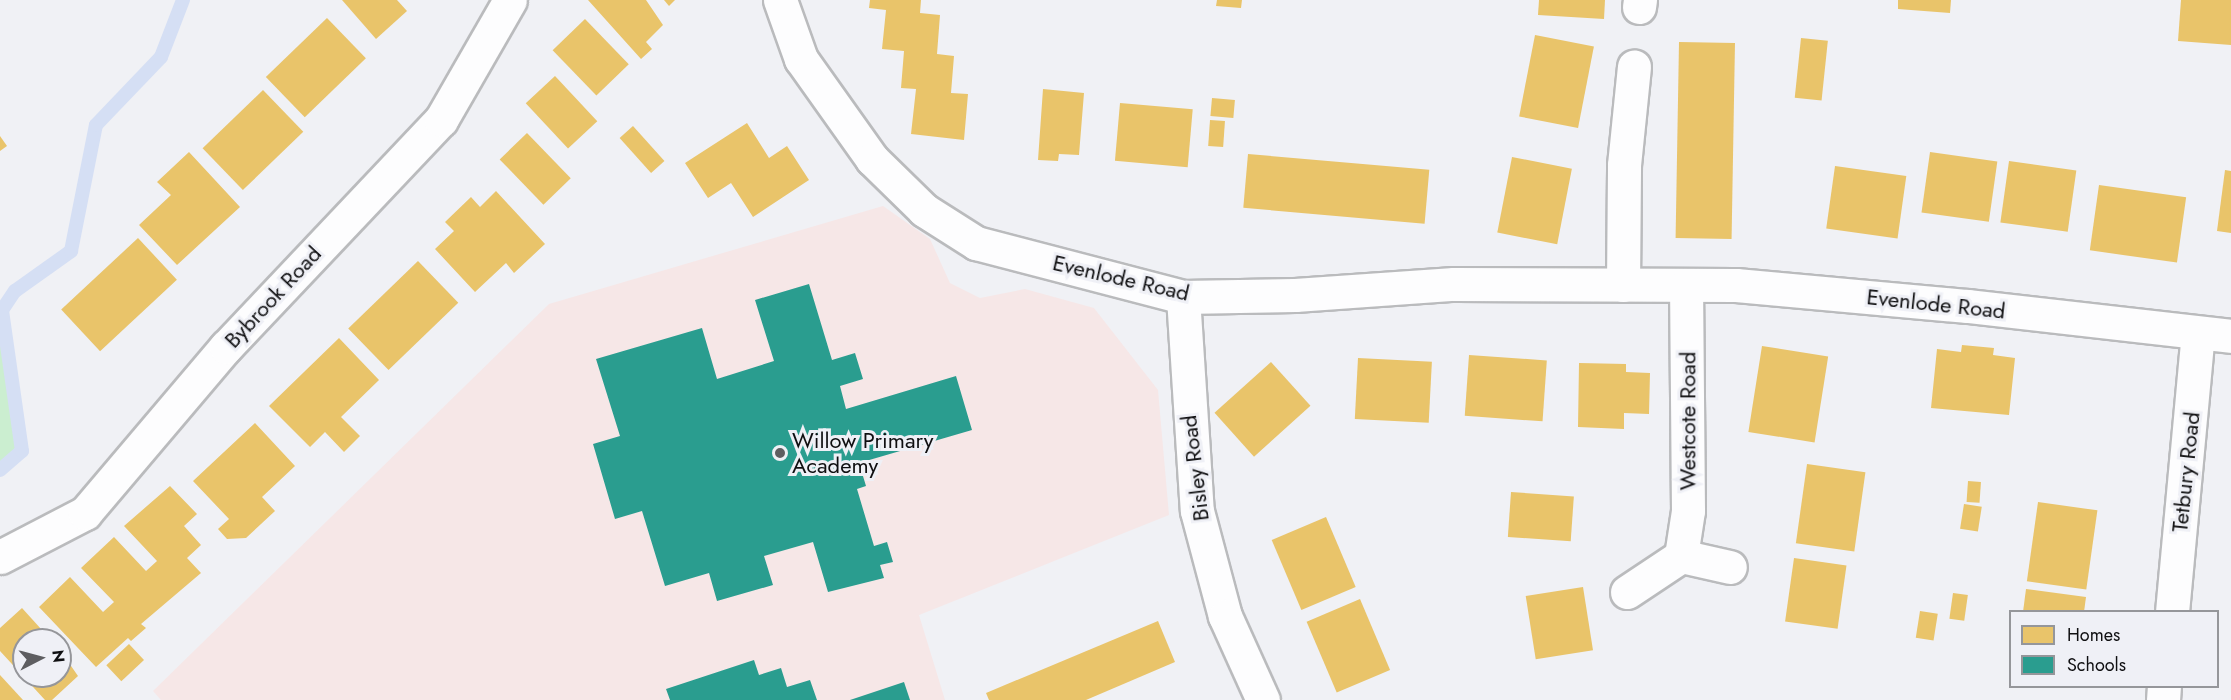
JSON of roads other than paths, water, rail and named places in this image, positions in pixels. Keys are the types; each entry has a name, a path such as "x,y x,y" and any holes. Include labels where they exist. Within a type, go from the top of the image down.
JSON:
{"street":[{"name":"Bybrook Road","path":"0,557 85,513 226,347 441,120 510,0"},
{"name":"Evenlode Road","path":"780,0 801,59 872,159 924,210 976,243 1183,297 1295,295 1454,284 1736,285 1968,306 2231,336"},
{"path":"1632,285 1641,78"},
{"name":"Westcote Road","path":"1681,556 1688,511 1686,285"},
{"name":"Bisley Road","path":"1183,297 1197,511 1225,616 1263,700"},
{"name":"Tetbury Road","path":"2172,610 2198,333"},
{"path":"1627,592 1681,556 1730,567"}],"waterway":[{"path":"0,470 22,451 2,310 15,291 71,251 96,125 161,57 183,0"}],"place":[{"name":"Willow Primary Academy","path":"780,453"}]}
